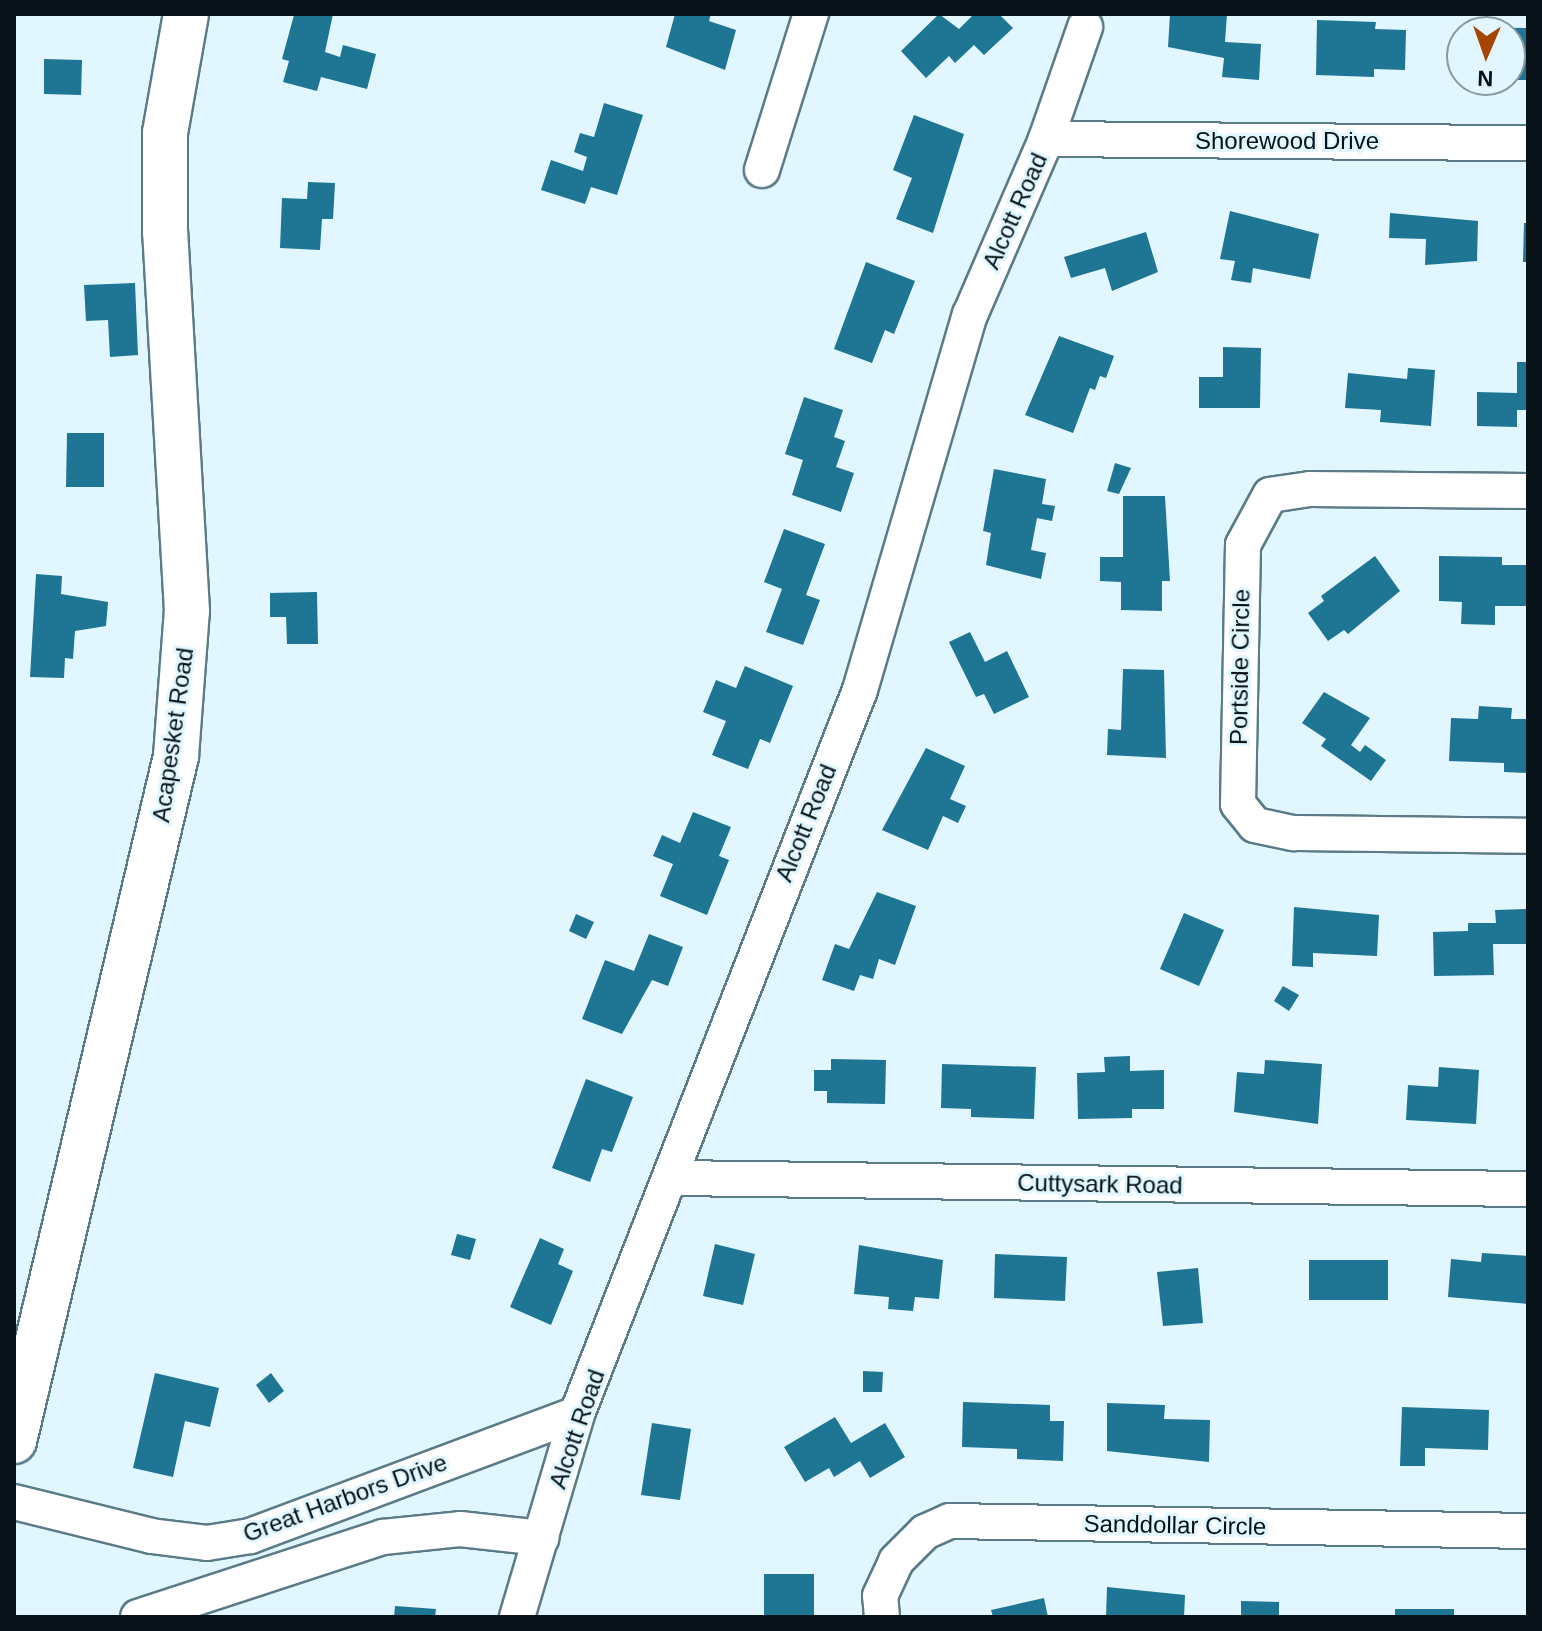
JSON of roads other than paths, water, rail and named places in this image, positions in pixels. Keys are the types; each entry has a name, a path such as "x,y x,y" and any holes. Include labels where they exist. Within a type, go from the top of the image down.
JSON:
{"main road":[{"name":"Acapesket Road","path":"14,1441 176,756 187,596 165,232 165,133 186,14"}],"street":[{"path":"762,170 811,14"},
{"name":"Alcott Road","path":"517,1617 577,1414 672,1178 860,690 970,315 1046,139 1085,27"},
{"name":"Shorewood Drive","path":"1046,139 1528,143"},
{"name":"Portside Circle","path":"1528,491 1310,489 1270,495 1243,545 1238,804 1255,825 1294,833 1528,836"},
{"name":"Cuttysark Road","path":"672,1178 1528,1189"},
{"name":"Great Harbors Drive","path":"14,1502 151,1536 207,1543 250,1536 577,1414"},
{"name":"Sanddollar Circle","path":"882,1617 880,1596 896,1561 925,1532 950,1521 1528,1531"},
{"name":"Great Harbors Drive","path":"138,1617 383,1537 460,1529 542,1538"}]}
